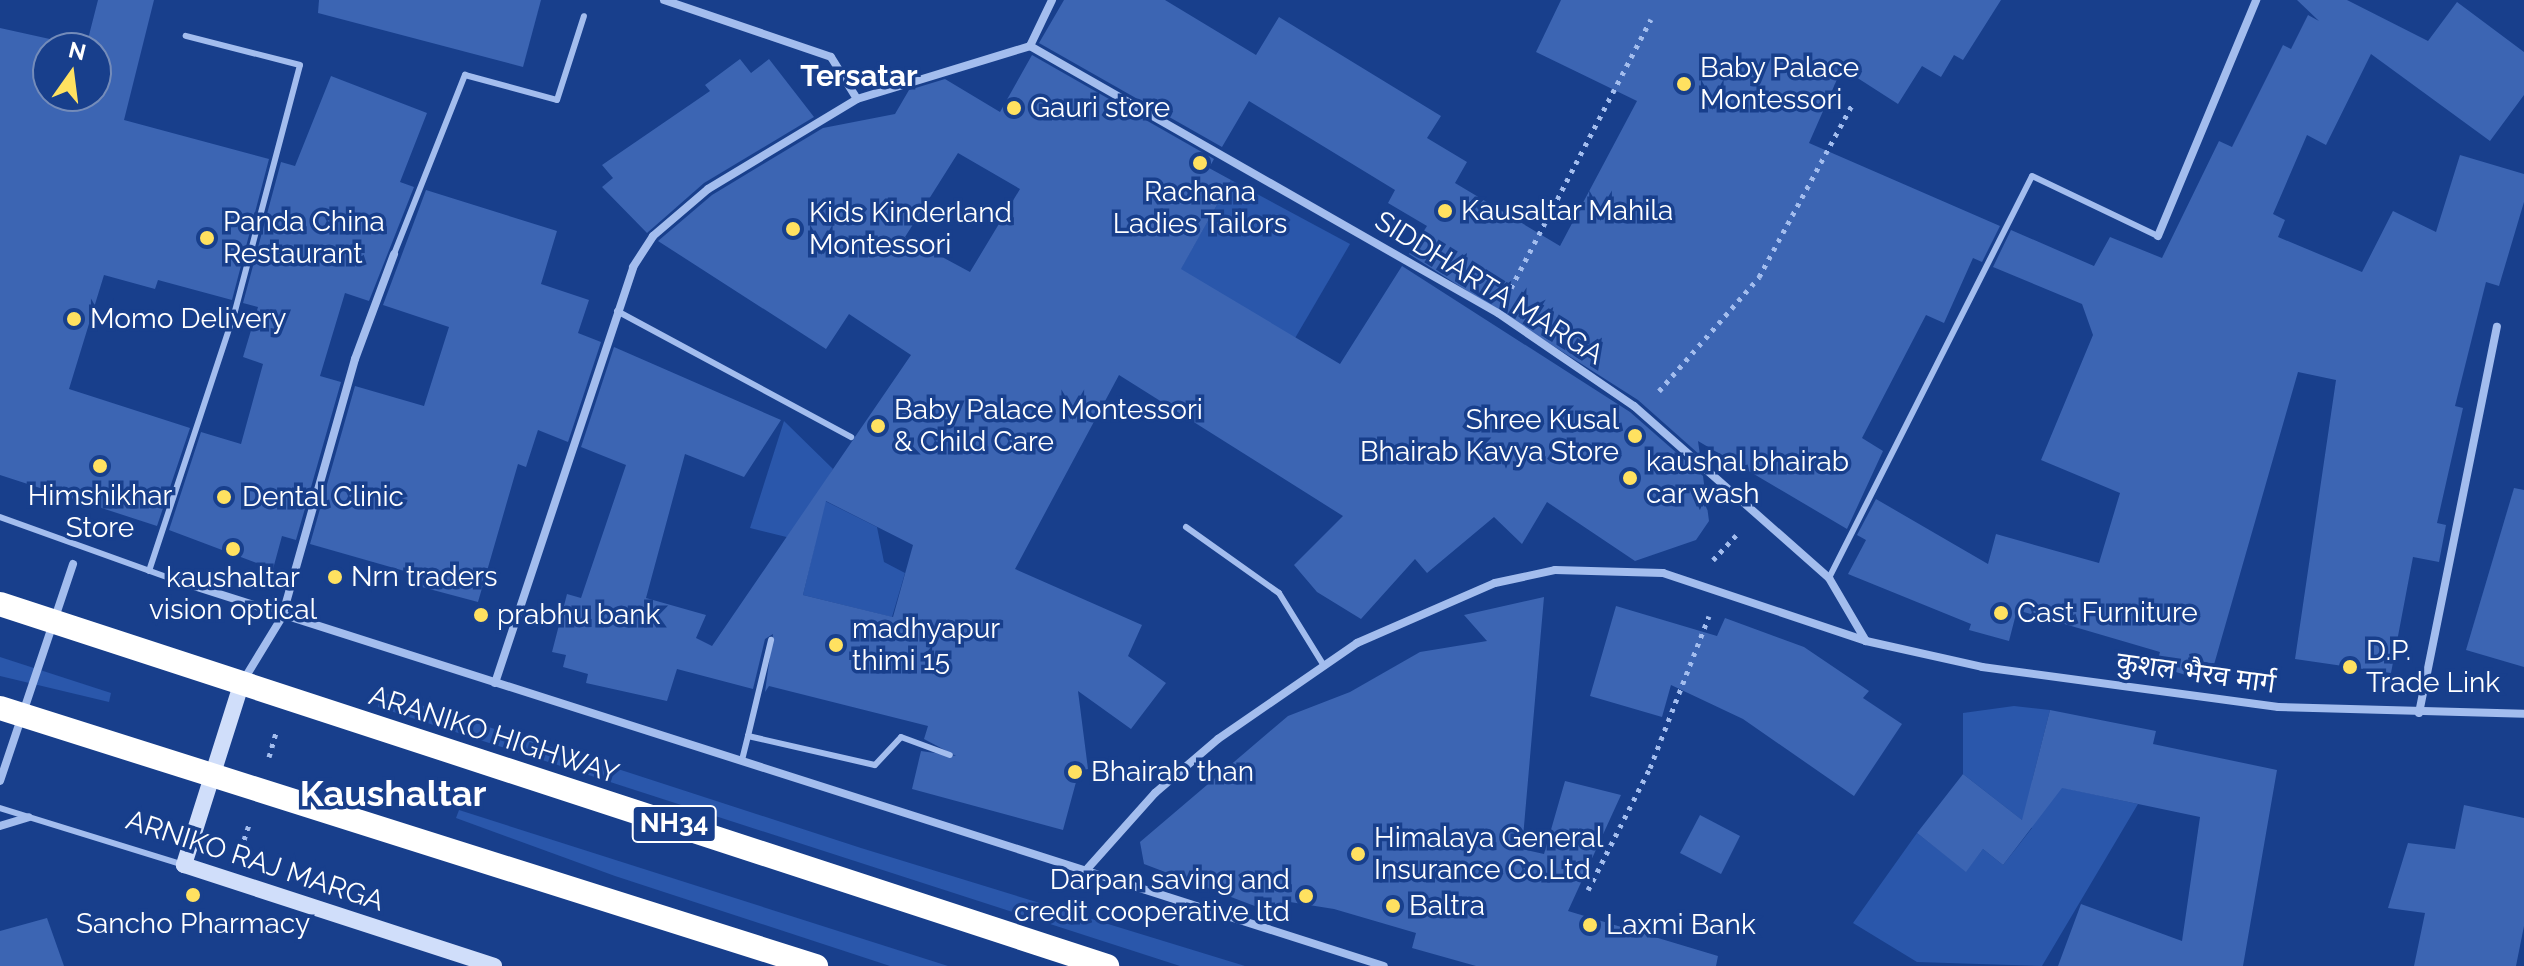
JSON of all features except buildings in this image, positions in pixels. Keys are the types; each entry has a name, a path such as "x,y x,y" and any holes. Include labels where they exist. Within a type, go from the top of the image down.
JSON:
{"highway":[{"name":"ARANIKO HIGHWAY","path":"0,602 241,685 1107,966"},
{"path":"0,708 215,772 816,966"}],"main road":[{"path":"184,865 241,685"},
{"name":"ARNIKO RAJ MARGA","path":"184,865 494,966"}],"street":[{"path":"664,0 831,57 857,99"},
{"path":"495,683 633,267 678,211 857,99 1030,46 1052,0"},
{"path":"2158,236 2256,0"},
{"name":"SIDDHARTA MARGA","path":"1030,46 1498,313 1643,414 1753,516 1829,578 1866,641"},
{"path":"241,685 282,617 355,359 394,254"},
{"path":"2419,713 2497,327"},
{"path":"0,781 73,564"},
{"name":"कुशल‌ भैरव मार्ग","path":"1088,868 1155,793 1218,739 1324,666 1414,612 1555,570 1663,573 1719,589 1866,641 1982,667 2191,695 2419,713 2524,714"},
{"path":"172,579 282,617 1088,868 1384,966"},
{"path":"0,826 29,817"}],"lane":[{"path":"394,254 465,75 557,100 584,16"},
{"path":"149,571 235,311 300,65 186,36"},
{"path":"1829,578 2032,176 2158,236"},
{"path":"617,311 851,437"},
{"path":"0,517 172,579"},
{"path":"1186,527 1279,593 1324,666"},
{"path":"742,760 771,640"},
{"path":"748,736 875,765 901,737 950,755"},
{"name":"ARNIKO RAJ MARGA","path":"0,808 184,865"}],"path":[{"path":"1498,313 1651,19"},
{"path":"1643,414 1680,361 1759,277 1852,105"},
{"path":"1712,560 1753,516"},
{"path":"1588,890 1650,768 1719,589"}],"shaded area":[{"path":"1231,180 1350,244 1260,398 1147,328"},
{"path":"784,421 833,469 817,497 877,527 884,562 905,573 892,617 803,595 815,544 750,528"},
{"path":"0,657 111,693 109,702 0,676"},
{"path":"381,692 861,848 1245,966 1180,966 378,707"},
{"path":"2014,706 2050,710 2032,781 2138,804 2042,966 1917,962 1853,923 1917,833 1966,871 1983,849 2003,865 2032,828 1963,774 1963,713"},
{"path":"459,810 948,966 890,966 615,876 456,818"}],"place":[{"name":"Baby Palace Montessori","path":"1684,84"},
{"name":"Gauri store","path":"1014,108"},
{"name":"Rachana Ladies Tailors","path":"1200,163"},
{"name":"Kausaltar Mahila","path":"1445,211"},
{"name":"Kids Kinderland Montessori","path":"793,229"},
{"name":"Panda China Restaurant","path":"207,238"},
{"name":"Momo Delivery","path":"74,319"},
{"name":"Baby Palace Montessori & Child Care","path":"878,426"},
{"name":"Shree Kusal Bhairab Kavya Store","path":"1635,436"},
{"name":"Himshikhar Store","path":"100,466"},
{"name":"kaushal bhairab car wash","path":"1630,478"},
{"name":"Dental Clinic","path":"224,497"},
{"name":"kaushaltar vision optical","path":"233,549"},
{"name":"Nrn traders","path":"335,577"},
{"name":"Cast Furniture","path":"2001,613"},
{"name":"prabhu bank","path":"481,615"},
{"name":"madhyapur thimi 15","path":"836,645"},
{"name":"D.P. Trade Link","path":"2350,667"},
{"name":"Bhairab than","path":"1075,772"},
{"name":"Himalaya General Insurance Co.Ltd","path":"1358,854"},
{"name":"Sancho Pharmacy","path":"193,895"},
{"name":"Darpan saving and credit cooperative ltd","path":"1306,896"},
{"name":"Baltra","path":"1393,906"},
{"name":"Laxmi Bank","path":"1590,925"}],"district":[{"name":"Tersatar","path":"859,76"},
{"name":"Kaushaltar","path":"393,794"}]}
